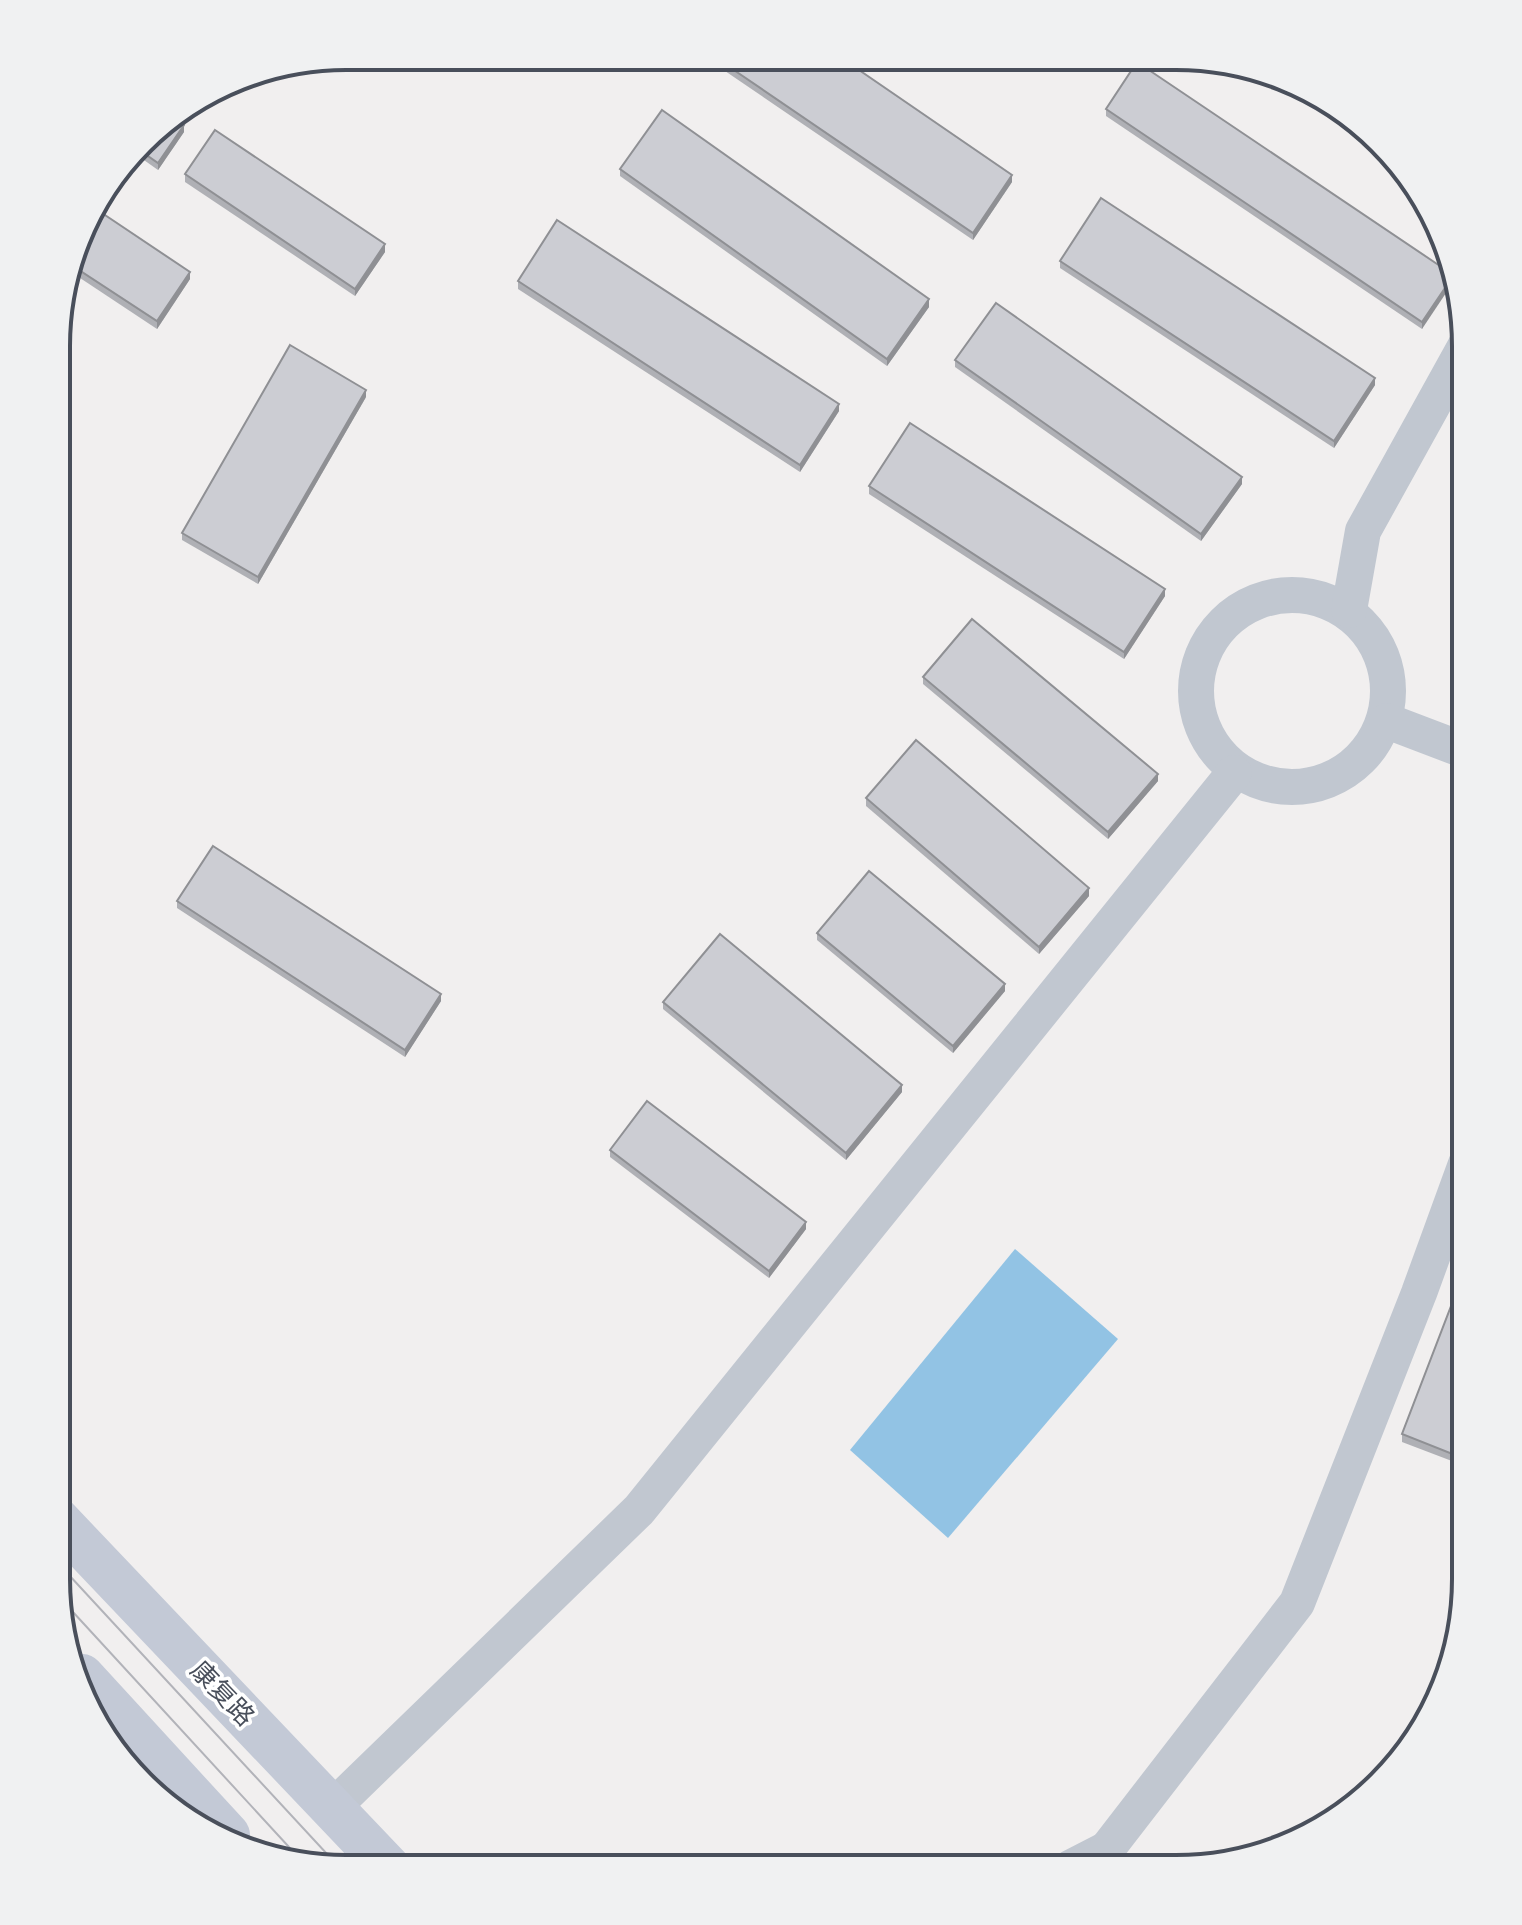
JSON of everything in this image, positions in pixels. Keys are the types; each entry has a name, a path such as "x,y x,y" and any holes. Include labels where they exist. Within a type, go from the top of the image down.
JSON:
{"street":[{"path":"1349,610 1363,531 1452,370"},
{"path":"1290,591 1349,610 1386,659 1387,721 1351,771 1294,791 1234,773 1197,723 1197,661 1232,611 1290,591"},
{"path":"1387,721 1452,746"},
{"path":"332,1808 639,1510 1234,773"},
{"path":"1108,1854 1297,1603 1451,1204"},
{"name":"康复路","path":"70,1533 376,1854"},
{"path":"93,1688 216,1822"}],"water":[{"path":"1015,1249 1118,1339 948,1538 850,1450"}],"building":[{"path":"859,70 1012,175 973,233 735,71"},
{"path":"1132,70 1149,70 1440,266 1445,287 1422,322 1106,109"},
{"path":"662,110 929,299 887,359 620,169"},
{"path":"183,124 184,125 158,163 147,156"},
{"path":"215,130 385,244 355,289 185,174"},
{"path":"1101,198 1375,378 1334,441 1060,261"},
{"path":"104,214 190,272 157,321 81,271"},
{"path":"557,220 839,404 800,465 518,281"},
{"path":"996,303 1242,477 1201,534 955,360"},
{"path":"290,345 366,390 258,577 182,533"},
{"path":"910,423 1165,589 1124,652 869,486"},
{"path":"972,619 1158,774 1108,832 923,677"},
{"path":"916,740 1089,888 1039,947 866,798"},
{"path":"213,846 441,994 405,1050 177,901"},
{"path":"869,871 1005,984 953,1046 817,933"},
{"path":"720,934 902,1085 846,1153 663,1002"},
{"path":"647,1101 806,1222 769,1271 610,1150"},
{"path":"1451,1306 1451,1453 1402,1434"}],"tram line":[{"path":"70,1576 327,1854"},
{"path":"72,1611 292,1850"}]}
